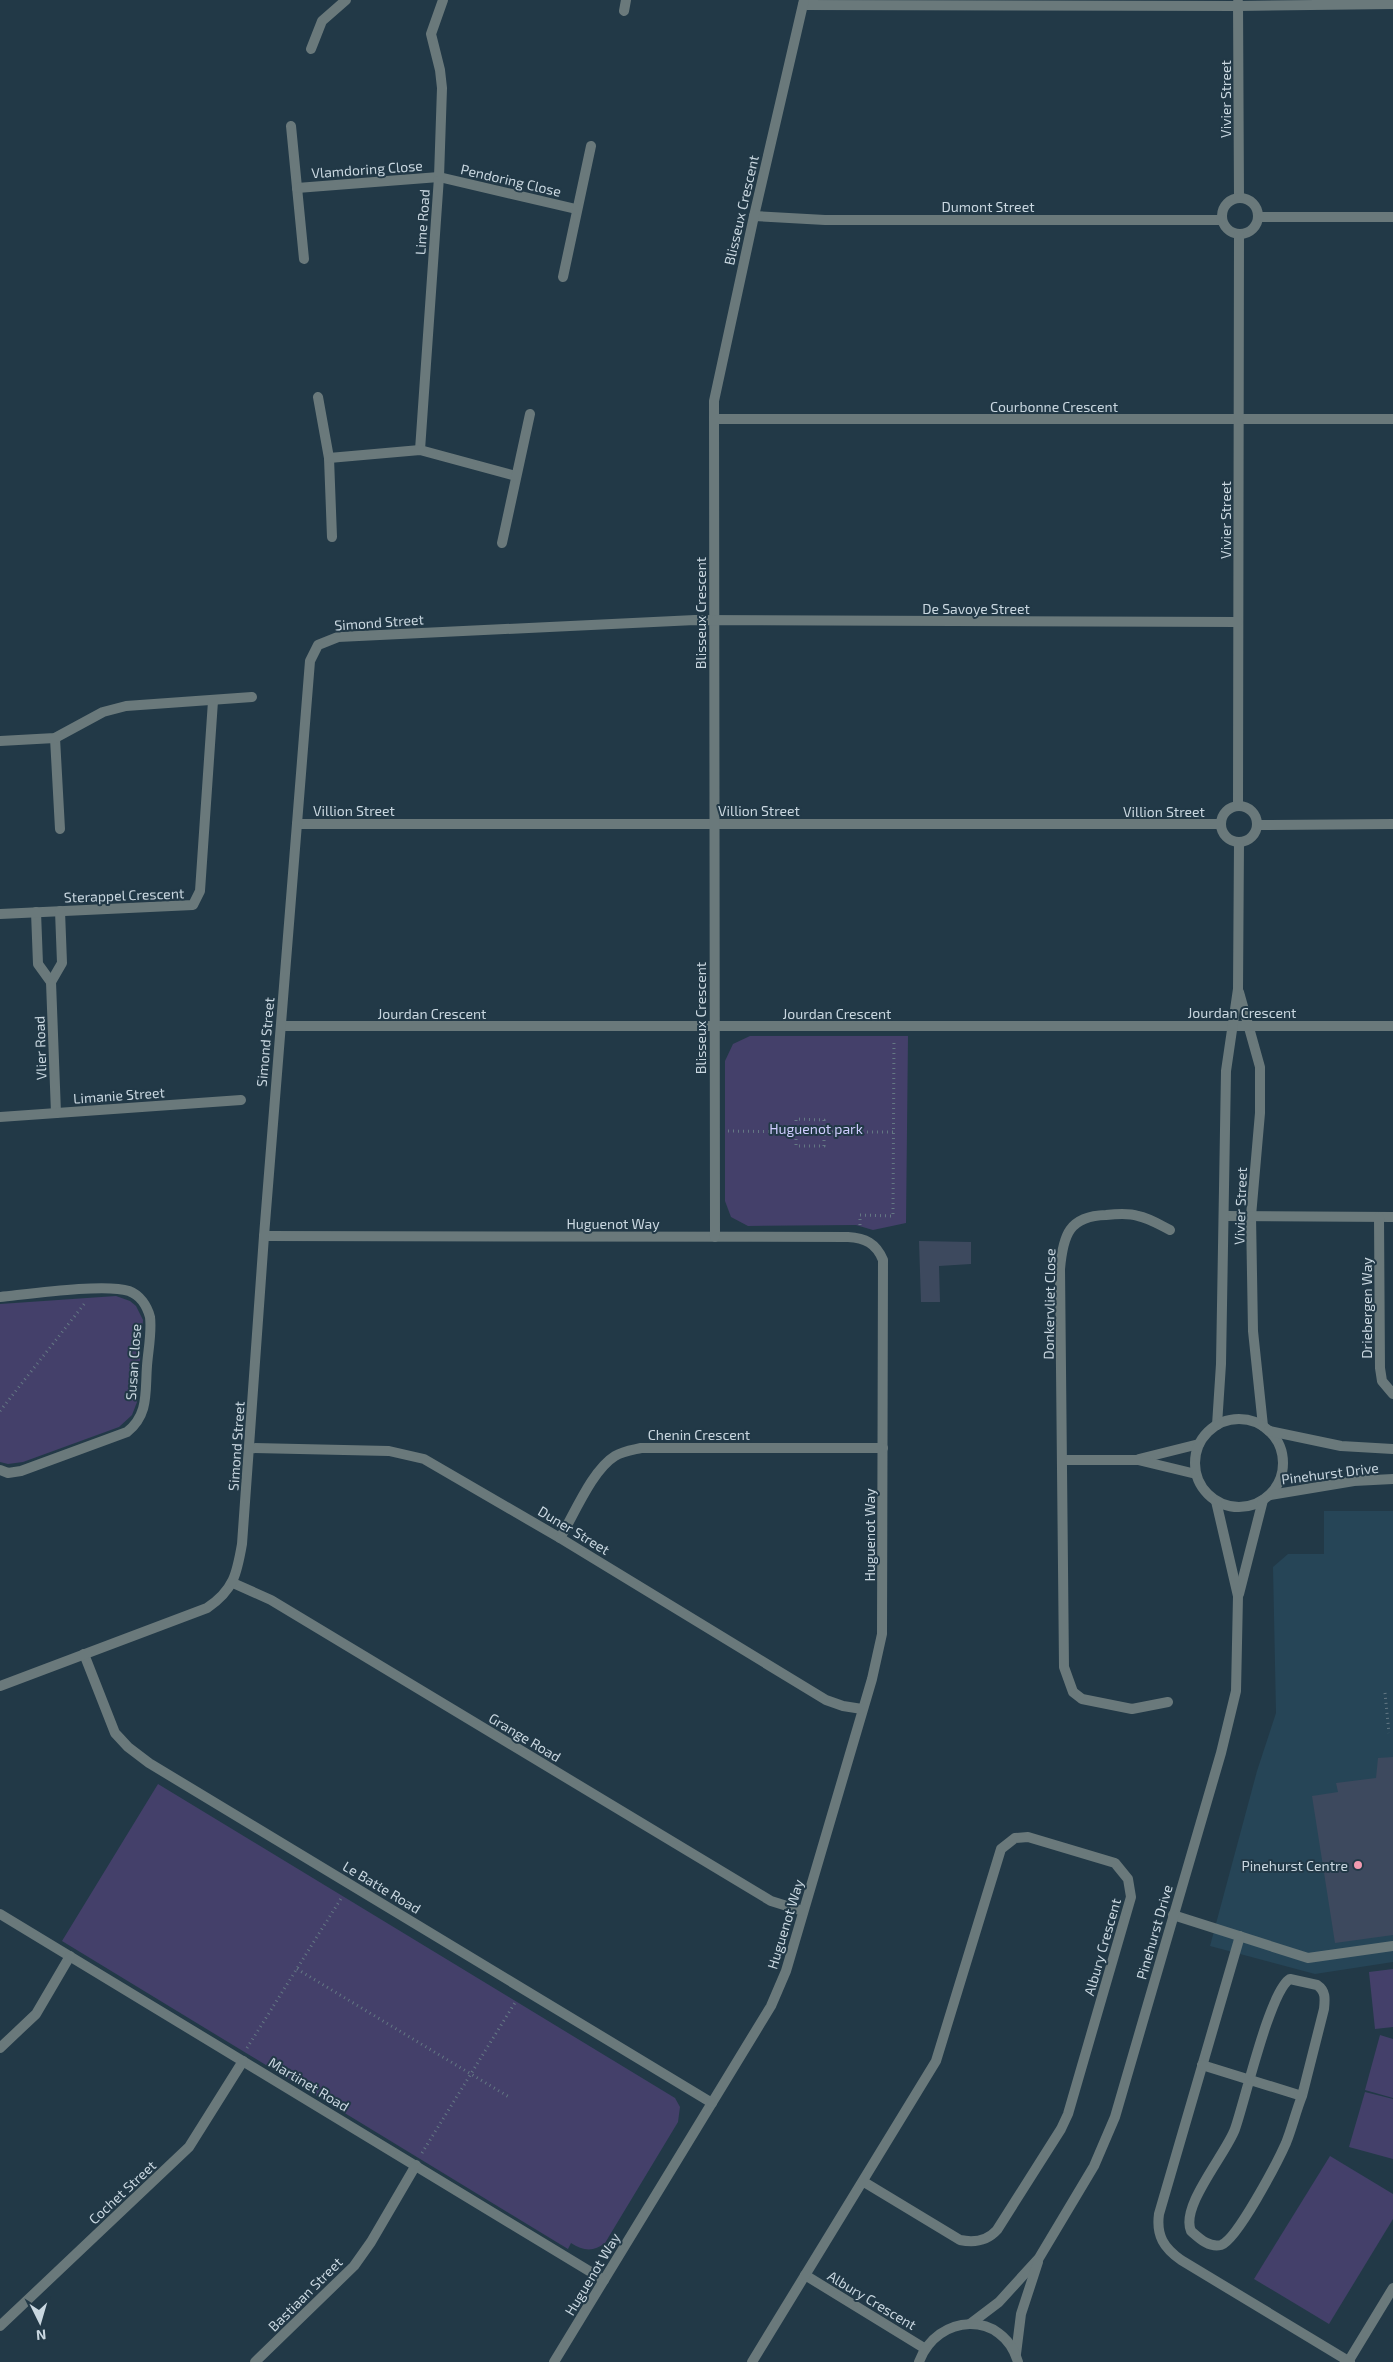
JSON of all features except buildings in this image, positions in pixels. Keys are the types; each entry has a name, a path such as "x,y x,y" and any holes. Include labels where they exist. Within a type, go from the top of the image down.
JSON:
{"street":[{"path":"311,49 322,21 346,0"},
{"name":"Lime Road","path":"420,450 439,177 442,78 431,34 443,0"},
{"path":"624,11 626,0"},
{"path":"804,3 1393,4"},
{"name":"Blisseux Crescent","path":"715,1237 714,401 718,373 804,3"},
{"name":"Vivier Street","path":"1238,3 1239,198"},
{"name":"Vlamdoring Close","path":"291,126 304,259"},
{"name":"Pendoring Close","path":"563,277 576,209 591,146"},
{"name":"Vlamdoring Close","path":"297,188 439,177"},
{"name":"Pendoring Close","path":"439,177 576,209"},
{"path":"1239,198 1249,200 1256,207 1258,217 1255,226 1248,232 1239,234 1232,232 1222,220 1225,205 1239,198"},
{"name":"Dumont Street","path":"754,216 825,220 1222,220"},
{"path":"1258,217 1393,217"},
{"name":"Vivier Street","path":"1238,806 1239,234"},
{"path":"318,396 329,458 332,537"},
{"path":"502,543 530,414"},
{"name":"Courbonne Crescent","path":"714,420 1393,419"},
{"path":"329,458 420,450 516,476"},
{"name":"Simond Street","path":"233,1583 242,1544 280,1026 310,661 314,649 326,640 338,637 662,621 714,622"},
{"name":"De Savoye Street","path":"714,622 1238,622"},
{"path":"0,741 55,738 113,708 142,704 213,701 252,697"},
{"name":"Sterappel Crescent","path":"0,914 190,906 198,900 213,701"},
{"path":"55,738 60,829"},
{"path":"1238,806 1248,808 1255,815 1258,825 1255,834 1248,840 1239,843 1230,841 1223,833 1221,824 1226,812 1238,806"},
{"name":"Villion Street","path":"297,824 1221,824"},
{"path":"1258,825 1393,824"},
{"name":"Vivier Street","path":"1217,1425 1221,1364 1226,1070 1238,989 1239,843"},
{"name":"Vlier Road","path":"56,1113 51,982 62,963 60,911"},
{"path":"36,912 38,964 51,982"},
{"name":"Vivier Street","path":"1238,989 1260,1067 1260,1113 1252,1216 1254,1331 1266,1429"},
{"name":"Jourdan Crescent","path":"280,1026 1393,1026"},
{"name":"Limanie Street","path":"0,1117 241,1100"},
{"name":"Donkervliet Close","path":"1168,1702 1132,1709 1104,1705 1078,1696 1070,1685 1063,1658 1060,1269 1064,1242 1069,1232 1076,1222 1087,1216 1138,1216 1170,1230"},
{"path":"1224,1216 1393,1217"},
{"name":"Driebergen Way","path":"1379,1217 1380,1368 1382,1381 1393,1394"},
{"name":"Huguenot Way","path":"264,1236 860,1238 874,1245 883,1260 882,1634 872,1679 786,1971 771,2006 554,2362"},
{"name":"Susan Close","path":"0,1297 96,1289 129,1291 142,1300 150,1318 142,1415 138,1423 127,1432 21,1471 8,1472 0,1470"},
{"path":"1240,1419 1266,1429 1278,1442 1283,1463 1278,1483 1266,1498 1252,1505 1240,1507 1216,1501 1203,1489 1196,1474 1195,1456 1199,1444 1207,1433 1217,1425 1240,1419"},
{"name":"Pinehurst Drive","path":"1266,1429 1341,1446 1393,1449"},
{"path":"1138,1460 1199,1444"},
{"name":"Duner Street","path":"250,1448 389,1451 413,1454 440,1467 560,1538 826,1700 834,1704 862,1709"},
{"name":"Chenin Crescent","path":"560,1538 599,1470 614,1456 626,1451 641,1448 883,1448"},
{"path":"1062,1460 1138,1460 1196,1474"},
{"name":"Pinehurst Drive","path":"1238,1596 1266,1498 1354,1481 1393,1479"},
{"name":"Pinehurst Drive","path":"970,2324 999,2302 1039,2258 1094,2166 1106,2142 1221,1754 1236,1691 1238,1596 1216,1501"},
{"path":"0,1686 207,1608 225,1593 233,1583"},
{"name":"Grange Road","path":"233,1583 271,1600 771,1901 803,1911"},
{"name":"Le Batte Road","path":"84,1654 112,1728 128,1747 149,1763 712,2102"},
{"name":"Albury Crescent","path":"752,2362 864,2182 936,2061 1000,1849 1015,1838 1028,1837 1115,1864 1128,1879 1131,1897 1068,2114 1061,2129 993,2234 978,2241 960,2240 864,2182"},
{"name":"Martinet Road","path":"0,1914 416,2164 604,2280"},
{"path":"1173,1915 1308,1958 1393,1946"},
{"path":"1240,1936 1159,2214 1158,2225 1162,2242 1167,2250 1181,2260 1349,2362 1393,2288"},
{"path":"0,2048 36,2014 70,1956"},
{"path":"1293,1979 1317,1985 1323,1991 1325,2001 1302,2096 1286,2144 1230,2240 1223,2244 1210,2245 1191,2231 1189,2218 1193,2204 1233,2134 1250,2080 1272,2006 1284,1984 1293,1979"},
{"name":"Cochet Street","path":"0,2326 189,2147 242,2060"},
{"path":"1202,2065 1302,2096"},
{"name":"Bastiaan Street","path":"255,2362 354,2266 416,2164"},
{"name":"Pinehurst Drive","path":"1017,2358 1021,2314 1039,2258"},
{"name":"Albury Crescent","path":"806,2275 924,2348"},
{"path":"919,2362 924,2348 943,2331 956,2325 970,2324 984,2326 997,2332 1008,2342 1017,2358"}],"path":[{"path":"860,1238 860,1216 893,1216 894,1026"},
{"path":"796,1119 824,1120 824,1132 824,1146 796,1146 796,1119"},
{"path":"714,1131 796,1132"},
{"path":"824,1132 894,1132"},
{"path":"0,1411 96,1289"},
{"path":"1384,1693 1389,1733"},
{"path":"242,2060 350,1883"},
{"path":"297,1969 508,2097"},
{"path":"416,2164 524,1988"}],"shaded area":[{"path":"1324,1511 1393,1511 1393,1962 1315,1974 1210,1946 1257,1771 1276,1713 1273,1567 1288,1554 1324,1554"}],"green space":[{"name":"Huguenot park","path":"750,1036 908,1036 906,1223 873,1230 856,1225 748,1226 731,1217 725,1201 725,1061 733,1044"},
{"path":"116,1296 130,1301 136,1306 143,1320 137,1402 132,1415 119,1427 23,1462 8,1464 0,1462 0,1304"},
{"path":"158,1784 675,2098 680,2107 678,2122 605,2243 597,2248 588,2249 580,2248 571,2243 568,2249 62,1941"},
{"path":"1393,1969 1393,2027 1375,2029 1369,1972"},
{"path":"1380,2035 1393,2039 1393,2098 1365,2090"},
{"path":"1365,2092 1393,2099 1393,2159 1349,2147"},
{"path":"1330,2156 1393,2194 1393,2219 1329,2324 1254,2279"}],"place":[{"name":"Pinehurst Centre","path":"1358,1865"}]}
